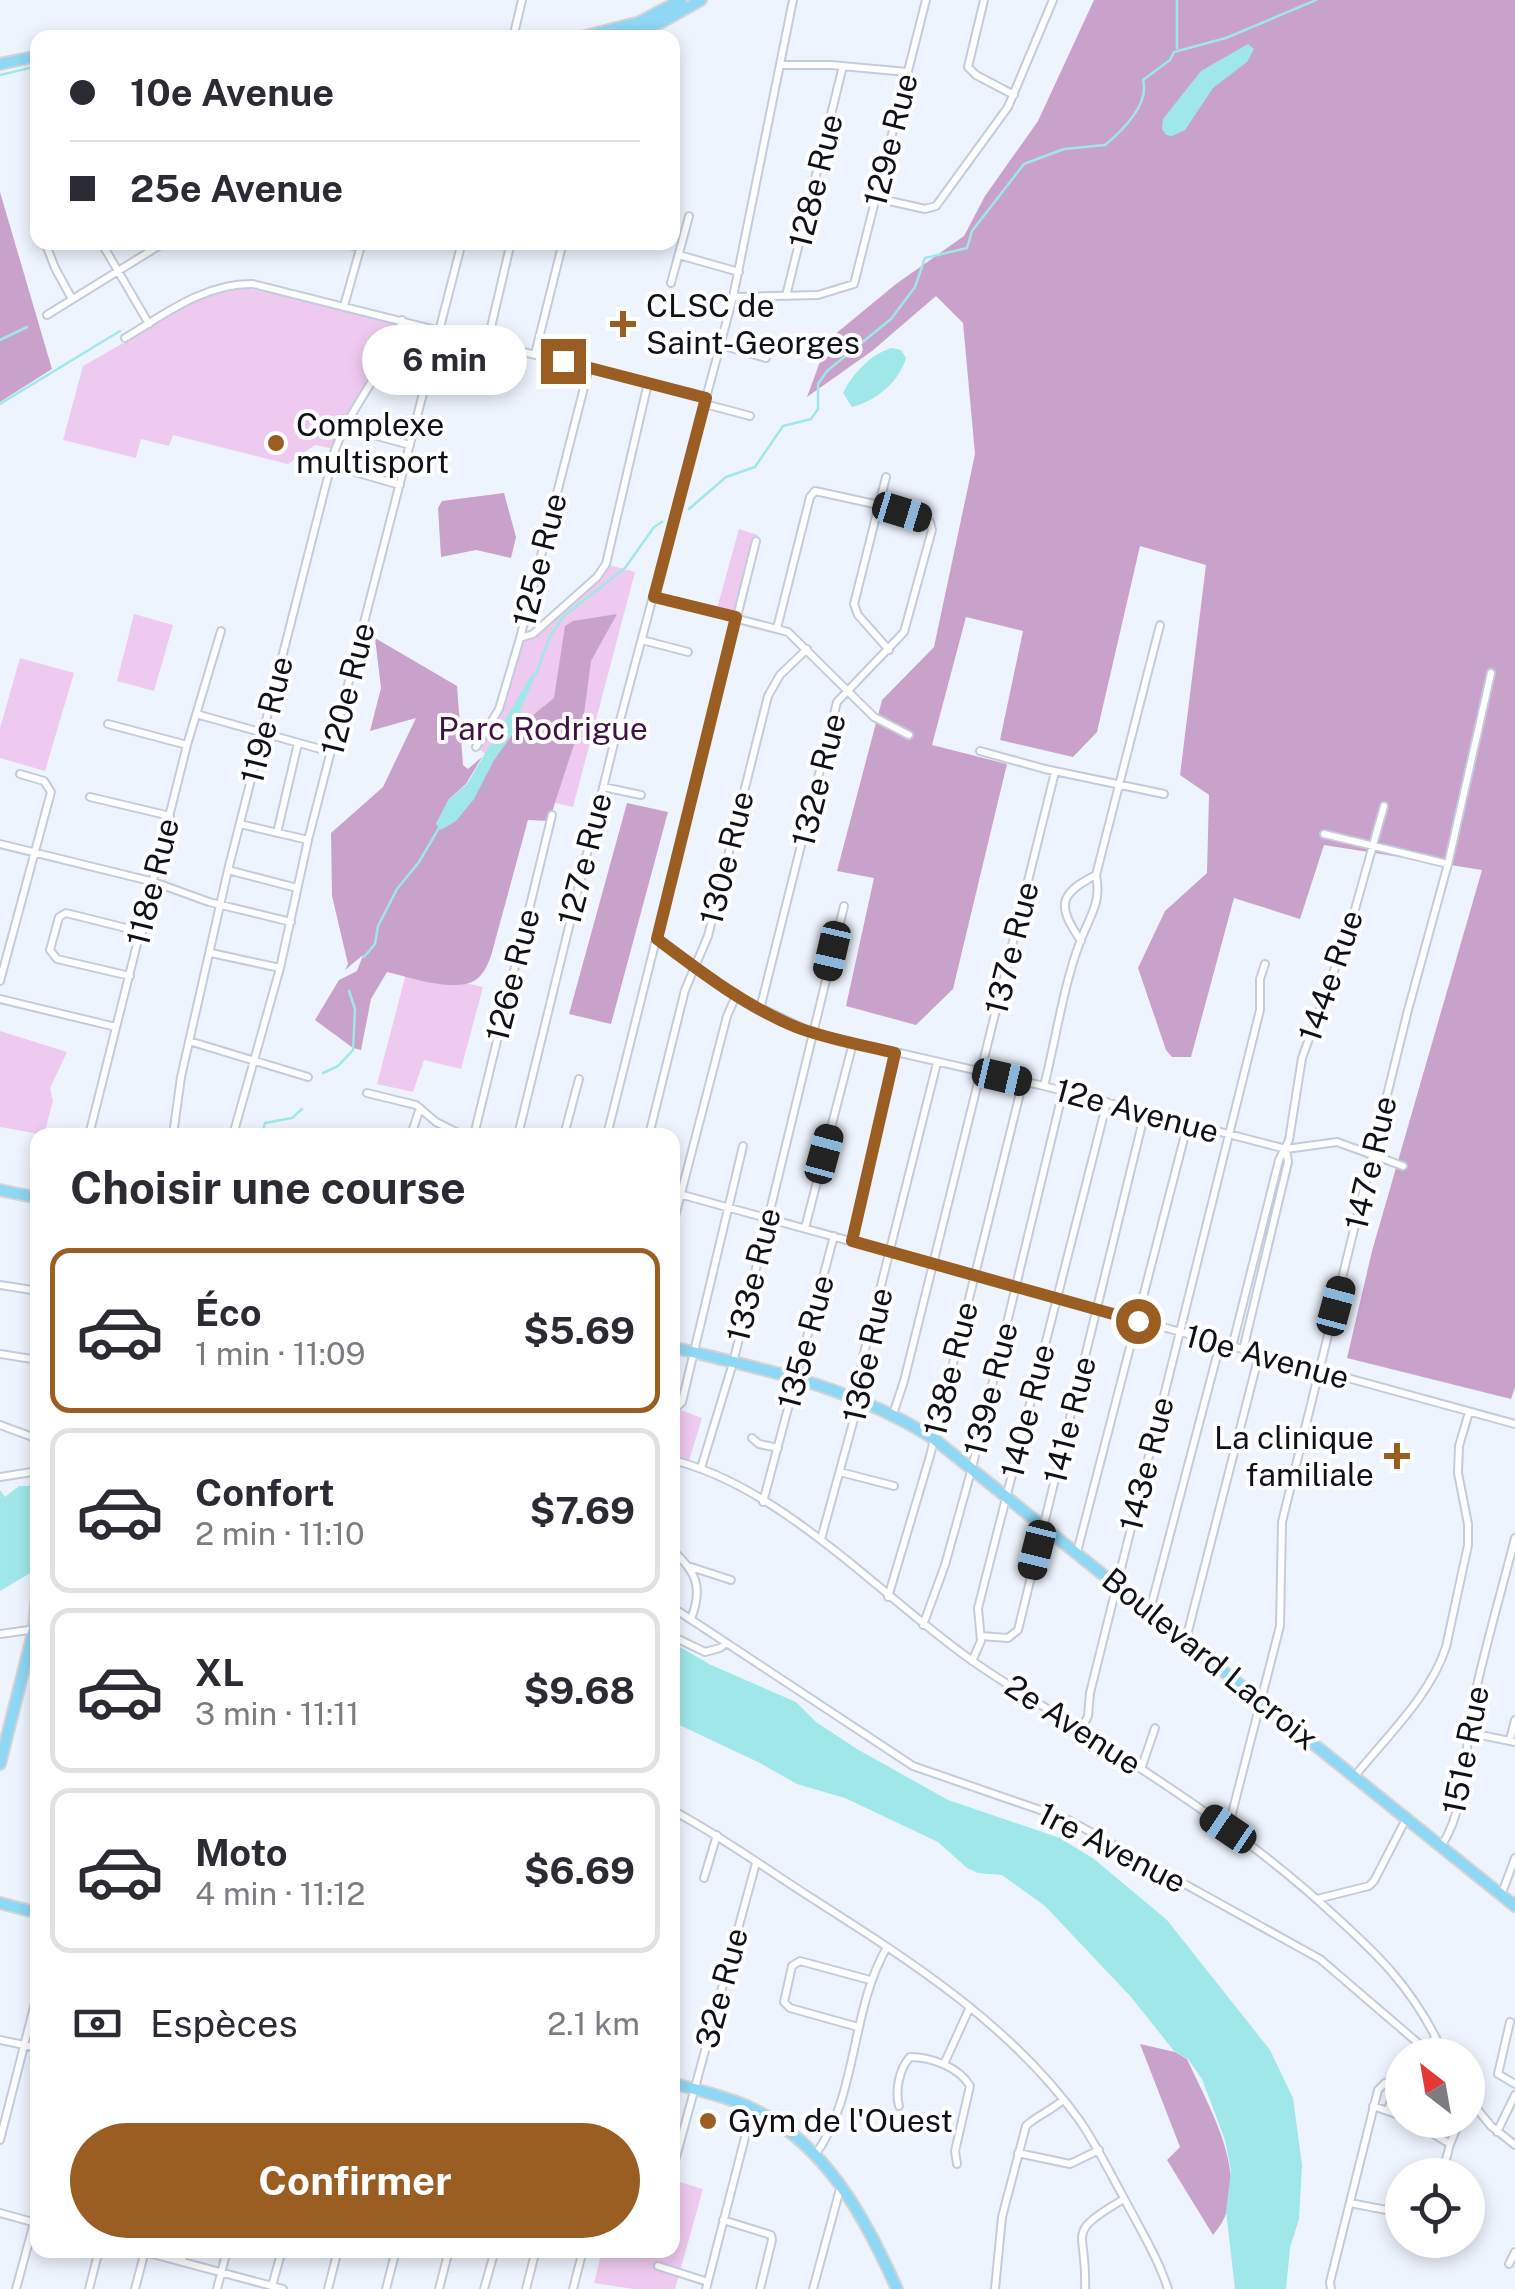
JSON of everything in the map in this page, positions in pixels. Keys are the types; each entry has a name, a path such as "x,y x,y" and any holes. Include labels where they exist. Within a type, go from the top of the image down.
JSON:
{"main road":[{"path":"609,30 640,22 681,0"},
{"path":"642,30 701,0"},
{"path":"0,64 30,58"},
{"path":"0,1190 30,1196"},
{"name":"Boulevard Lacroix","path":"680,1349 856,1396 933,1438 1515,1906"},
{"path":"0,1764 30,1652"},
{"path":"0,1903 30,1910"},
{"path":"680,2085 752,2108 792,2132 841,2185 863,2218 897,2289"}],"street":[{"path":"514,30 522,0"},
{"name":"127e Rue","path":"520,1128 603,787 734,297 793,0"},
{"name":"129e Rue","path":"786,296 842,290 856,280 926,0"},
{"path":"984,0 968,67 1014,94"},
{"path":"876,198 925,209 936,206 1014,94 1053,0"},
{"path":"781,65 908,72"},
{"name":"128e Rue","path":"786,296 843,66"},
{"path":"671,282 689,216"},
{"path":"48,250 72,299"},
{"path":"105,250 149,324"},
{"path":"47,315 152,250"},
{"path":"344,306 360,250"},
{"name":"120e Rue","path":"236,1128 280,968 308,840 460,250"},
{"path":"480,374 509,250"},
{"path":"535,354 561,250"},
{"path":"679,256 739,272"},
{"path":"125,338 204,292 240,284 262,285 648,383 750,416"},
{"path":"734,297 786,296"},
{"name":"119e Rue","path":"174,1128 189,1041 228,870 331,465 343,426 394,342 402,320"},
{"path":"721,346 766,358"},
{"name":"125e Rue","path":"476,747 498,709 520,638 590,368"},
{"path":"520,638 533,634 597,577 606,564 648,383"},
{"path":"343,426 410,444"},
{"path":"331,465 400,485"},
{"path":"886,477 854,604 858,615 889,650"},
{"path":"777,628 810,497 815,491 879,505"},
{"name":"132e Rue","path":"760,1008 836,706 908,624 932,530 926,519 879,505"},
{"path":"610,1128 756,541"},
{"path":"654,597 788,632 879,721 910,735"},
{"path":"1044,1086 1080,940 1096,910 1096,876 1160,625"},
{"name":"118e Rue","path":"92,1128 187,745 221,631"},
{"path":"642,640 688,652"},
{"name":"130e Rue","path":"651,1128 684,990 706,945 768,696 780,675 808,649"},
{"name":"147e Rue","path":"1228,1829 1281,1617 1282,1522 1408,1010 1448,864 1492,673"},
{"path":"196,714 332,752"},
{"path":"108,724 187,745"},
{"path":"277,833 298,743"},
{"path":"980,750 1056,772 1164,794"},
{"name":"137e Rue","path":"894,1414 1056,772"},
{"path":"0,981 51,792 44,782 20,774"},
{"path":"603,787 641,796"},
{"path":"90,797 170,816"},
{"name":"144e Rue","path":"1242,1350 1288,1162 1286,1149 1302,1058 1350,927 1384,806"},
{"name":"126e Rue","path":"476,1128 552,815"},
{"path":"240,824 308,840"},
{"path":"1324,834 1448,864"},
{"path":"0,844 154,882 291,922"},
{"path":"228,870 297,888"},
{"path":"1080,940 1066,915 1066,897 1074,887 1096,876"},
{"name":"133e Rue","path":"702,1468 733,1362 844,906"},
{"path":"130,976 57,959 50,950 52,936 59,916 66,912 142,932"},
{"name":"12e Avenue","path":"657,939 736,996 813,1033 1044,1086 1286,1149 1338,1142 1403,1166"},
{"path":"211,953 280,968"},
{"name":"143e Rue","path":"1081,1730 1088,1716 1090,1692 1260,1010 1264,964"},
{"path":"680,1183 736,996"},
{"path":"0,999 116,1027"},
{"path":"189,1041 308,1076"},
{"path":"806,1228 854,1043"},
{"name":"135e Rue","path":"852,1241 895,1053"},
{"name":"136e Rue","path":"821,1539 857,1408 862,1361 937,1063"},
{"path":"566,1128 578,1078"},
{"name":"138e Rue","path":"888,1597 909,1531 1023,1082"},
{"name":"139e Rue","path":"923,1625 945,1566 972,1468 1063,1091"},
{"path":"367,1093 412,1102 448,1128"},
{"name":"140e Rue","path":"972,1661 981,1636 978,1608 1107,1102"},
{"path":"414,1128 420,1108"},
{"name":"141e Rue","path":"981,1636 1015,1635 1146,1112"},
{"path":"1077,1552 1188,1123"},
{"path":"680,1404 744,1146"},
{"name":"144e Rue","path":"1232,1347 1279,1160 1286,1149"},
{"name":"10e Avenue","path":"680,1195 1515,1424"},
{"name":"135e Rue","path":"763,1502 834,1236"},
{"path":"0,1285 30,1290"},
{"path":"1150,1610 1220,1344"},
{"path":"0,1354 30,1359"},
{"path":"1186,1639 1259,1355"},
{"path":"1355,1776 1420,1696 1442,1661 1468,1546 1458,1473 1462,1434 1470,1411"},
{"path":"0,1425 30,1436"},
{"name":"135e Rue","path":"752,1438 759,1444 778,1448"},
{"name":"2e Avenue","path":"680,1462 702,1468 821,1539 888,1597 972,1661 1228,1829 1317,1899 1396,1975 1413,1996 1435,2036"},
{"path":"0,1477 30,1472"},
{"path":"840,1472 894,1486"},
{"name":"151e Rue","path":"1442,1845 1450,1829 1471,1733 1474,1700 1515,1538"},
{"path":"680,1557 690,1566 731,1580"},
{"path":"690,1566 699,1592 691,1619"},
{"name":"1re Avenue","path":"680,1612 912,1766 1069,1820 1308,1953 1336,1970 1410,2038"},
{"path":"0,1634 30,1630"},
{"path":"680,1640 705,1652 726,1643"},
{"path":"1471,1733 1512,1741 1515,1720"},
{"path":"1141,1769 1155,1728"},
{"path":"680,1814 888,1947 1014,2044 1063,2100 1098,2150 1168,2289"},
{"path":"1317,1899 1374,1881 1406,1817"},
{"path":"704,1878 717,1835"},
{"path":"1502,1894 1515,1858"},
{"name":"32e Rue","path":"680,2142 756,1863"},
{"path":"815,2155 835,2120 870,1980 888,1947"},
{"path":"858,2026 786,2005 784,1992 797,1962 870,1980"},
{"path":"944,2064 970,2007"},
{"path":"0,2140 30,2022"},
{"path":"1510,2022 1498,2074 1515,2084"},
{"path":"0,2040 30,2046"},
{"path":"899,2106 898,2090 907,2058 944,2064 964,2077 970,2086 955,2151 957,2164"},
{"path":"1331,2289 1374,2106 1380,2086 1385,2084"},
{"path":"1497,2132 1515,2095"},
{"path":"995,2289 1002,2217 1029,2122 1047,2115 1063,2100"},
{"path":"1374,2106 1385,2108"},
{"path":"658,2266 707,2285 752,2108"},
{"path":"1485,2120 1515,2144"},
{"path":"1440,2138 1450,2144"},
{"path":"1446,2158 1452,2138"},
{"path":"1018,2153 1070,2164 1098,2150"},
{"path":"814,2289 841,2185"},
{"path":"1085,2289 1082,2230 1092,2217 1124,2199"},
{"path":"1350,2203 1385,2210"},
{"path":"0,2213 30,2220"},
{"path":"723,2220 771,2235 760,2289"},
{"path":"16,2289 30,2242"},
{"path":"1509,2264 1515,2252"},
{"path":"89,2289 97,2258"},
{"path":"135,2289 142,2258"},
{"path":"168,2258 283,2289"},
{"path":"182,2262 183,2258"},
{"path":"217,2289 225,2258"},
{"path":"272,2286 280,2258"},
{"path":"328,2289 336,2258"},
{"path":"386,2289 394,2258"},
{"path":"438,2289 447,2258"},
{"path":"484,2289 493,2258"},
{"path":"526,2289 534,2258"},
{"path":"573,2289 581,2258"}],"green space":[{"path":"1094,0 1515,0 1515,1387 1511,1399 1347,1358 1372,1251 1482,870 1324,845 1300,919 1234,898 1191,1057 1172,1057 1166,1050 1138,968 1165,911 1207,873 1209,795 1180,775 1206,565 1140,546 1097,732 1073,757 1000,740 1023,631 966,617 932,745 1007,764 953,989 916,1025 846,1006 874,878 837,871 882,700 934,647 975,454 963,323 936,296 872,351 807,397 828,340 896,284 964,236 985,196 1038,121"},
{"path":"0,192 52,369 0,402"},
{"path":"241,287 399,321 348,416 335,449 315,445 288,464 173,435 169,446 141,439 136,458 63,440 83,366 209,294"},
{"path":"504,493 516,537 511,558 476,550 441,557 438,508 442,501"},
{"path":"739,529 758,535 736,617 716,612"},
{"name":"Parc Rodrigue","path":"606,564 635,572 573,807 555,803 552,815 526,783 476,747 494,717 520,638 526,638 583,590"},
{"path":"134,614 173,625 154,691 117,681"},
{"path":"617,614 591,661 584,714 549,821 528,820 484,971 470,983 459,985 387,972 371,999 361,1050 353,1048 315,1020 339,980 357,971 363,955 345,970 348,964 332,896 331,833 383,787 416,718 370,731 381,688 375,638 457,686 463,765 468,769 482,757 466,784 449,799 436,824 494,760 516,729 554,698 565,626 573,621"},
{"path":"20,658 74,673 45,771 0,758 0,728"},
{"path":"627,803 668,812 611,1024 569,1014"},
{"path":"407,970 483,987 461,1069 424,1060 413,1092 377,1084"},
{"path":"0,1031 67,1052 50,1088 53,1101 46,1128 30,1128 30,1132 0,1127"},
{"path":"680,1410 702,1418 688,1464 680,1462"},
{"path":"1140,2044 1175,2052 1187,2059 1217,2124 1230,2171 1231,2194 1213,2235 1167,2160 1180,2147"},
{"path":"680,2182 703,2189 675,2289 634,2289 594,2283 600,2258 680,2258"}],"water":[{"path":"1248,44 1254,49 1247,62 1213,88 1185,130 1166,135 1163,119 1201,71"},
{"path":"892,348 901,350 906,358 898,375 878,395 852,407 843,393 852,379 869,360"},
{"path":"532,674 536,674 518,726 494,760 474,799 456,821 441,830 436,824 449,799 467,784"},
{"path":"19,1486 30,1486 30,1573 0,1591 0,1490 5,1497"},
{"path":"680,1647 796,1702 816,1722 857,1749 948,1800 1060,1838 1094,1859 1167,1920 1270,2050 1293,2098 1302,2165 1299,2219 1290,2248 1286,2289 1235,2289 1226,2211 1231,2171 1225,2140 1202,2079 1188,2059 1174,2051 1131,1997 1045,1906 1002,1875 967,1868 938,1842 845,1798 797,1784 680,1725"}],"waterway":[{"path":"1177,0 1177,48"},
{"path":"689,509 726,477 755,467 783,426 811,419 818,409 818,384 827,371 891,319 915,287 925,258 967,248 972,231 1024,164 1064,149 1105,145 1139,107 1143,80 1170,60 1174,52 1226,38 1316,0"},
{"path":"0,75 30,68"},
{"path":"0,340 27,327"},
{"path":"0,404 120,331"},
{"path":"536,674 550,636 564,616 625,568 654,527 662,522"},
{"path":"364,957 375,944 378,926 397,889 439,828"},
{"path":"323,1073 338,1066 353,1050 355,1009 349,991"},
{"path":"264,1128 265,1123 292,1118 302,1109"}],"place":[{"name":"CLSC de Saint-Georges","path":"623,324"},
{"name":"Complexe multisport","path":"276,443"},
{"name":"La clinique familiale","path":"1397,1456"},
{"name":"Gym de l'Ouest","path":"708,2121"}],"route":[{"path":"563,361 706,398 654,597 736,617 657,939 736,996 777,1018 813,1033 895,1053 852,1241 1138,1321"}]}
